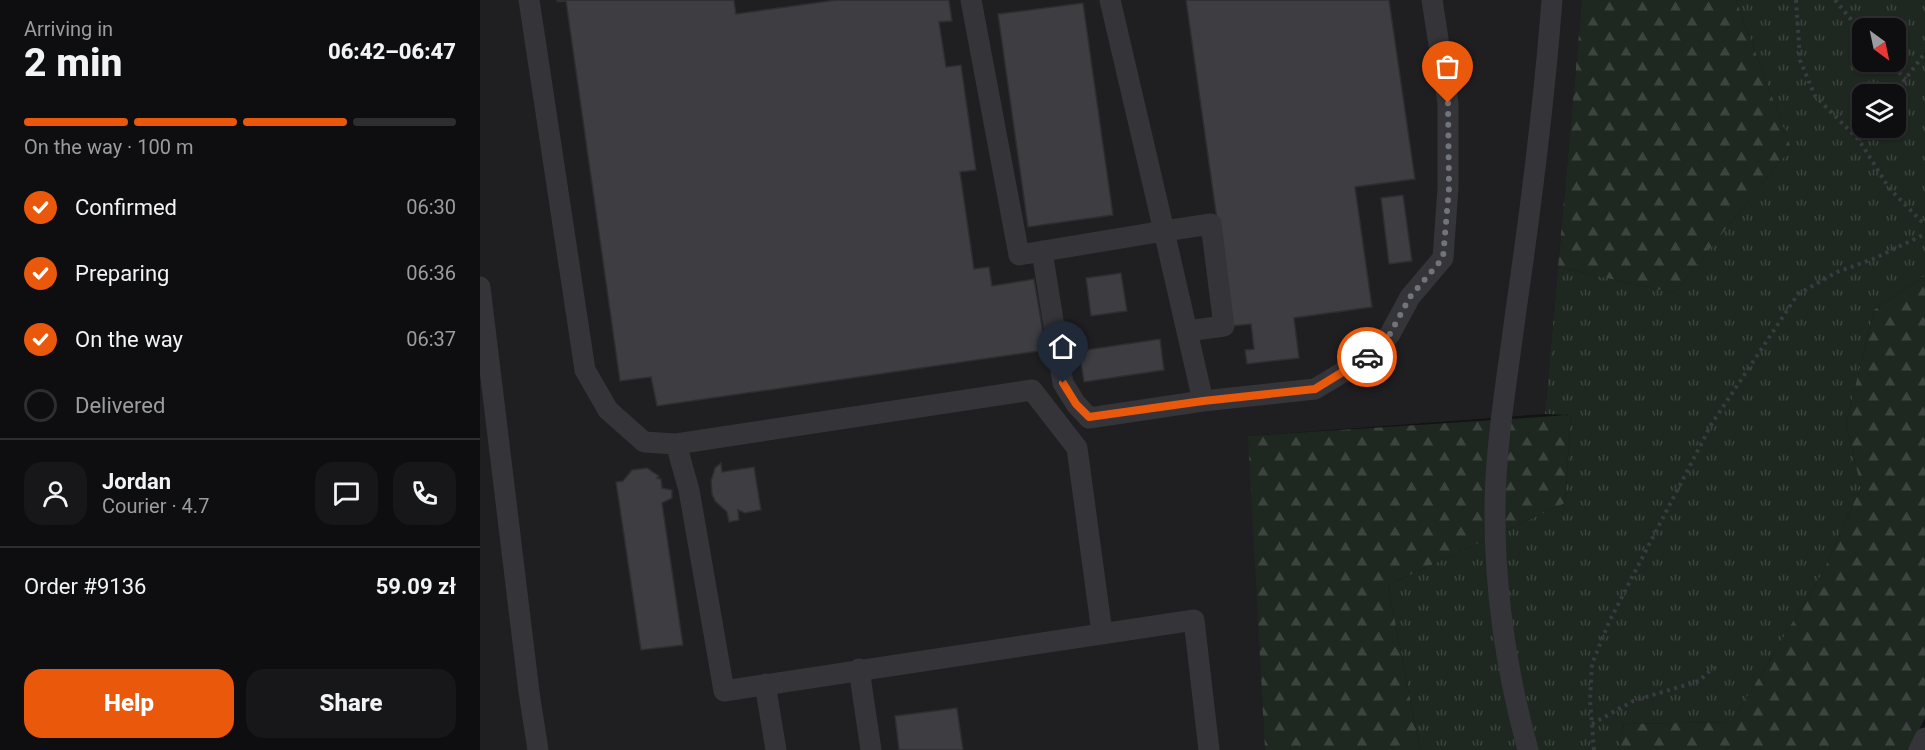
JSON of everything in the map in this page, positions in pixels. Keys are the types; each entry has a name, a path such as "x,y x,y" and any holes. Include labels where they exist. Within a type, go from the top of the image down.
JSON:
{"street":[{"path":"529,0 585,370 608,410 644,442 676,444 1032,390 1077,448 1102,633"},
{"path":"971,0 1019,255 1211,224 1224,326 1187,331"},
{"path":"1110,0 1203,401"},
{"path":"1042,251 1063,383 1076,404 1089,417 1203,401 1315,389 1368,357 1390,334 1410,297 1443,258 1449,188 1448,103 1432,0"},
{"path":"1528,750 1513,695 1503,633 1497,572 1495,503 1500,434 1544,98 1552,0"},
{"path":"480,287 538,750"},
{"path":"676,444 689,490 724,691 1194,620 1209,750"},
{"path":"859,669 871,750"},
{"path":"765,684 776,750"},
{"path":"1919,750 1925,738"}],"path":[{"path":"1796,0 1800,60 1815,96 1859,140 1889,188 1925,225"},
{"path":"1834,0 1852,21"},
{"path":"1902,84 1925,53"},
{"path":"1899,72 1906,79"},
{"path":"1594,750 1590,700 1592,664 1610,622 1711,425 1798,294 1837,272 1873,259 1925,234"},
{"path":"1592,724 1633,701 1699,681 1714,667"}],"shaded area":[{"path":"480,0 1582,0 1545,414 1249,436 1265,750 480,750"}],"green space":[{"path":"1582,0 1736,0 1791,148 1674,293 1558,267"},
{"path":"1736,0 1925,0 1925,276 1874,310 1846,424 1861,487 1823,572 1732,722 1624,724 1618,750 1420,750 1388,585 1565,503 1571,415 1545,414 1558,267 1674,293 1791,148"},
{"path":"1925,276 1925,718 1909,750 1618,750 1624,724 1732,722 1823,572 1861,487 1846,424 1874,310"},
{"path":"1571,415 1565,503 1388,585 1420,750 1265,750 1248,436"}],"building":[{"path":"557,0 734,0 736,14 836,0 949,0 952,21 939,22 946,67 961,65 976,170 960,172 974,269 989,267 992,286 1034,279 1046,350 657,406 651,377 620,381 566,1 557,2"},
{"path":"1186,0 1389,0 1415,179 1355,187 1372,307 1294,318 1299,358 1247,364 1245,350 1254,349 1251,324 1232,326"},
{"path":"1083,3 1113,215 1028,227 998,14"},
{"path":"1403,195 1412,261 1389,264 1381,198"},
{"path":"1121,273 1127,311 1091,316 1086,278"},
{"path":"1160,339 1164,370 1084,382 1079,351"},
{"path":"721,463 722,472 754,467 761,510 745,513 738,510 739,520 729,522 727,512 715,501 712,494 711,481 715,468"},
{"path":"647,468 659,476 657,478 661,479 662,488 672,490 672,498 662,503 683,645 641,650 616,482 623,481 632,470"},
{"path":"957,708 963,750 899,750 895,716"}],"way so far":[{"path":"1367,357 1390,334 1410,297 1443,258 1449,188 1448,103"}],"route":[{"path":"1063,383 1076,404 1089,417 1203,401 1315,389 1367,357"}]}
